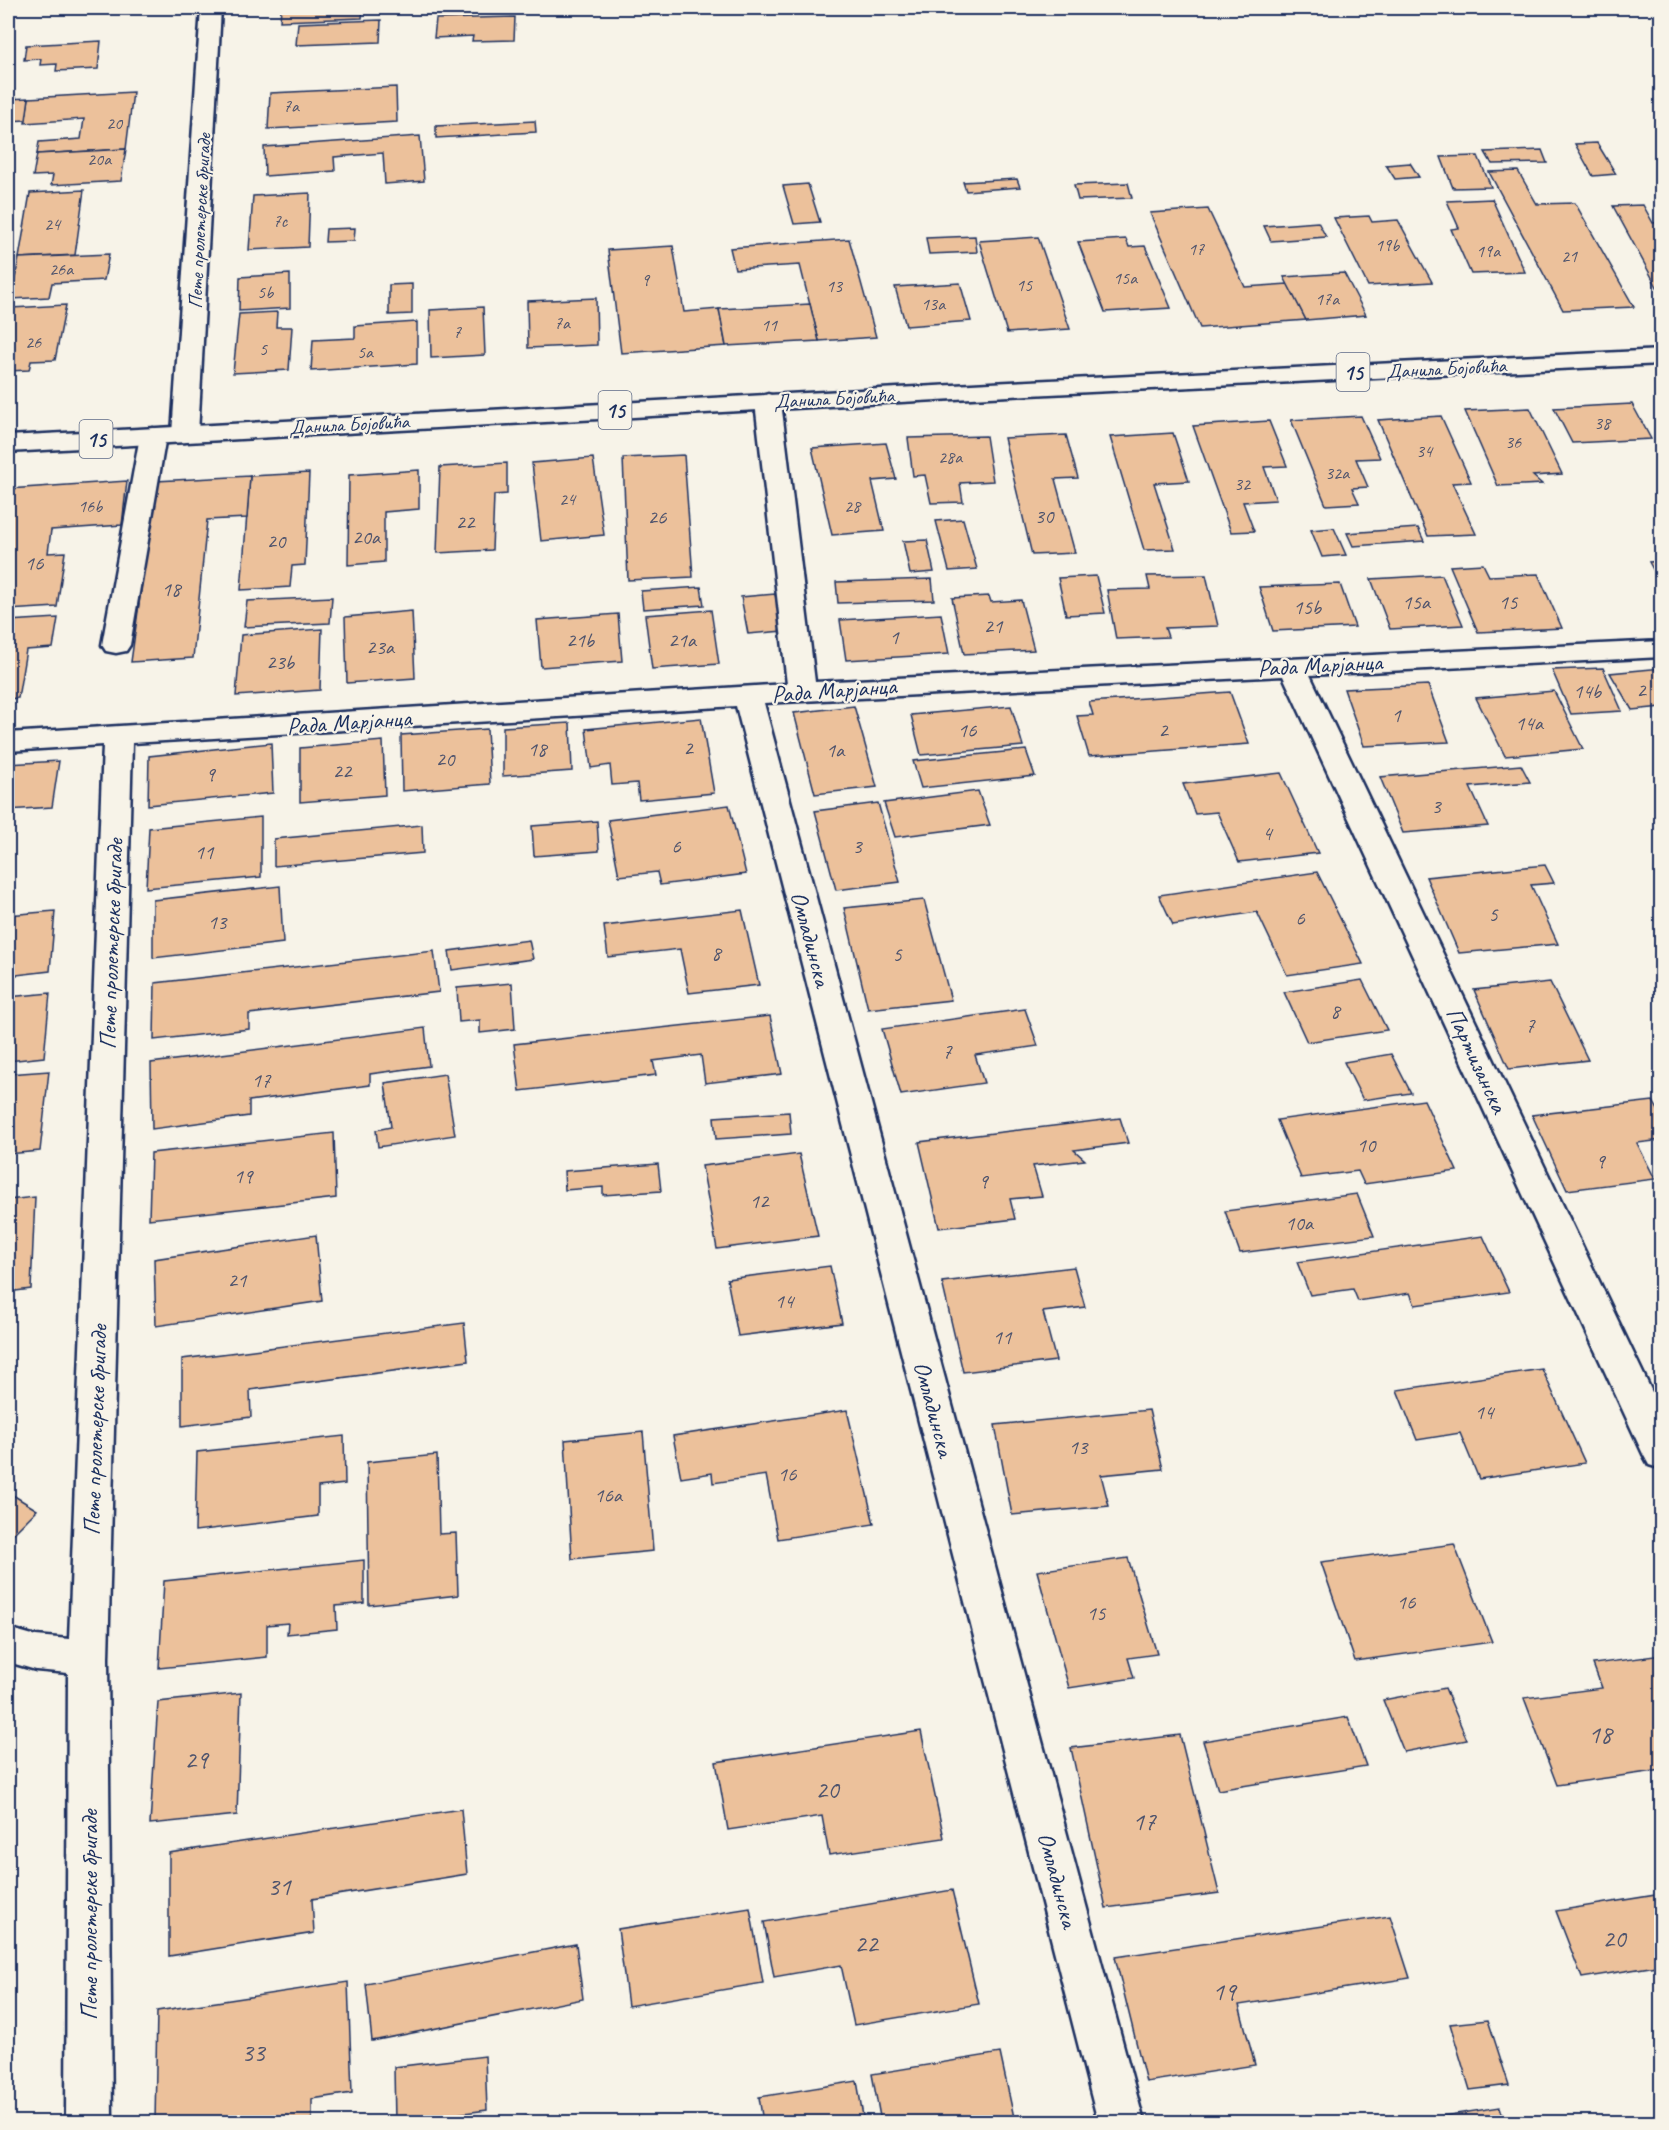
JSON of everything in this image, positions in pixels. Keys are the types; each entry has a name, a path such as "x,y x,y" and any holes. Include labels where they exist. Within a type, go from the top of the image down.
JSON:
{"street":[{"name":"Пете пролетерске бригаде","path":"185,434 211,8"},
{"name":"Данила Бојовића","path":"8,444 768,402 1662,357"},
{"path":"768,402 802,691"},
{"path":"116,645 153,436"},
{"name":"Рада Марјанца","path":"8,742 118,737 802,691 1662,649"},
{"name":"Партизанска","path":"1292,666 1662,1454"},
{"name":"Омладинска","path":"748,696 1121,2122"},
{"name":"Пете пролетерске бригаде","path":"89,2122 88,1658 118,737"},
{"path":"8,1645 36,1653 88,1658"}],"building":[{"path":"65,8 140,8 140,10 64,13"},
{"path":"281,8 363,8 362,18 280,21"},
{"path":"515,17 514,40 472,41 473,36 434,38 436,19"},
{"path":"381,20 380,42 296,45 298,23"},
{"path":"101,41 98,69 56,71 57,64 40,65 41,59 24,60 26,45"},
{"path":"396,87 397,122 268,129 270,93"},
{"path":"133,92 126,149 37,154 39,142 81,139 84,119 25,123 29,98"},
{"path":"29,98 26,120 8,121 8,99"},
{"path":"535,121 536,132 436,138 436,126"},
{"path":"420,136 424,181 385,184 383,153 334,157 335,171 265,176 264,147"},
{"path":"1597,143 1616,174 1593,176 1575,144"},
{"path":"126,149 121,181 51,185 53,175 33,176 37,154"},
{"path":"1542,150 1547,163 1492,164 1485,152"},
{"path":"1478,156 1491,187 1453,188 1441,157"},
{"path":"1410,163 1419,177 1395,179 1386,165"},
{"path":"1518,171 1537,204 1575,203 1634,307 1563,310 1489,172"},
{"path":"1017,179 1020,187 966,191 963,182"},
{"path":"1128,183 1132,198 1078,200 1074,185"},
{"path":"808,184 820,222 794,224 783,186"},
{"path":"84,190 75,255 19,258 30,193"},
{"path":"310,193 308,247 249,250 253,196"},
{"path":"1492,199 1525,272 1471,274 1451,229 1459,228 1447,201"},
{"path":"1643,205 1653,223 1662,222 1662,296 1613,206"},
{"path":"1208,209 1245,287 1288,284 1306,320 1200,328 1150,213"},
{"path":"1369,216 1372,222 1398,220 1432,282 1368,286 1334,218"},
{"path":"1318,222 1326,237 1271,241 1264,226"},
{"path":"355,228 354,241 325,242 326,229"},
{"path":"975,236 977,252 929,254 926,238"},
{"path":"1038,237 1070,329 1007,333 979,241"},
{"path":"849,239 876,337 819,341 800,265 735,269 730,248"},
{"path":"1126,239 1129,247 1145,246 1171,308 1105,312 1078,242"},
{"path":"673,246 684,312 719,309 726,346 621,353 608,250"},
{"path":"109,254 104,280 52,283 49,297 11,299 19,258"},
{"path":"1344,273 1366,315 1306,320 1284,277"},
{"path":"290,274 290,308 239,311 240,277"},
{"path":"960,283 971,321 906,326 895,287"},
{"path":"412,284 412,314 389,315 389,285"},
{"path":"596,298 597,345 528,348 527,301"},
{"path":"810,304 819,341 726,346 719,309"},
{"path":"66,305 55,360 31,361 29,370 8,371 8,325 11,308"},
{"path":"483,307 485,355 431,358 430,310"},
{"path":"277,312 276,327 292,327 289,370 233,373 239,314"},
{"path":"417,322 417,364 311,371 313,340 355,338 355,326"},
{"path":"1632,404 1651,439 1572,443 1554,408"},
{"path":"1530,408 1562,474 1533,476 1542,484 1498,486 1465,411"},
{"path":"1361,416 1380,458 1356,459 1368,487 1352,488 1359,503 1326,505 1291,420"},
{"path":"1441,416 1471,482 1452,483 1476,534 1428,536 1378,420"},
{"path":"1269,421 1287,466 1264,467 1276,500 1243,502 1254,531 1231,532 1193,426"},
{"path":"1173,433 1189,481 1154,483 1175,549 1144,550 1110,437"},
{"path":"1066,435 1078,478 1055,479 1075,553 1032,555 1004,438"},
{"path":"986,436 993,481 960,483 963,502 931,503 925,475 913,476 908,438"},
{"path":"886,443 896,479 872,481 884,531 832,535 812,448"},
{"path":"684,455 693,577 628,580 623,458"},
{"path":"593,458 604,535 541,541 532,463"},
{"path":"507,463 507,494 494,495 492,550 437,553 440,467"},
{"path":"419,470 419,509 384,512 384,562 348,565 349,475"},
{"path":"309,473 305,565 292,566 290,587 241,590 250,476"},
{"path":"250,476 247,518 207,520 193,658 131,662 156,481"},
{"path":"127,481 122,525 51,530 48,553 65,552 57,607 8,610 8,489"},
{"path":"963,519 977,569 949,571 936,521"},
{"path":"1334,528 1346,555 1322,557 1311,530"},
{"path":"1418,528 1424,541 1353,546 1347,533"},
{"path":"927,540 934,572 910,574 903,541"},
{"path":"1662,561 1662,586 1649,562"},
{"path":"1483,564 1489,576 1538,574 1562,628 1478,632 1450,566"},
{"path":"1206,575 1218,626 1165,628 1168,637 1116,639 1107,590 1150,589 1147,576"},
{"path":"1442,575 1463,625 1390,629 1371,579"},
{"path":"1096,576 1105,613 1066,615 1058,578"},
{"path":"932,579 934,600 838,603 836,582"},
{"path":"1340,584 1355,627 1273,631 1259,587"},
{"path":"701,587 704,605 643,609 641,591"},
{"path":"775,594 783,631 748,634 741,597"},
{"path":"989,596 991,602 1021,600 1034,650 964,654 952,598"},
{"path":"332,597 330,623 244,627 247,601"},
{"path":"711,610 719,664 652,669 645,615"},
{"path":"412,611 415,678 347,683 345,617"},
{"path":"618,614 622,661 541,667 537,620"},
{"path":"941,614 949,654 846,660 840,620"},
{"path":"58,618 53,648 26,650 18,698 8,699 8,621"},
{"path":"322,629 320,690 236,696 241,635"},
{"path":"1603,668 1622,711 1571,714 1552,670"},
{"path":"1662,668 1662,707 1632,710 1610,673"},
{"path":"1428,685 1449,742 1364,746 1344,689"},
{"path":"1554,691 1583,749 1505,756 1476,698"},
{"path":"1230,692 1249,744 1089,756 1077,716 1093,715 1089,702"},
{"path":"854,706 877,787 815,794 794,713"},
{"path":"1011,706 1023,746 921,755 911,715"},
{"path":"701,718 714,793 639,800 637,783 612,785 610,765 591,768 586,729"},
{"path":"570,723 572,771 503,776 503,727"},
{"path":"487,729 490,784 402,791 401,735"},
{"path":"383,741 385,795 300,802 300,748"},
{"path":"271,743 273,793 148,805 149,756"},
{"path":"1026,750 1035,776 921,788 913,761"},
{"path":"59,761 52,807 8,810 8,764"},
{"path":"1521,765 1530,782 1470,787 1488,826 1403,833 1380,777"},
{"path":"1281,773 1318,853 1239,862 1217,812 1195,814 1183,784"},
{"path":"978,791 990,825 895,837 884,803"},
{"path":"878,803 900,882 836,890 815,811"},
{"path":"729,805 746,874 660,885 657,872 619,876 608,820"},
{"path":"261,817 261,877 146,888 149,828"},
{"path":"597,821 599,851 534,856 532,826"},
{"path":"422,825 423,853 274,866 274,839"},
{"path":"1545,865 1554,883 1531,885 1558,944 1459,953 1426,877"},
{"path":"1317,872 1363,964 1287,975 1257,912 1173,925 1159,895"},
{"path":"280,886 283,943 153,958 153,900"},
{"path":"924,900 951,1000 868,1009 844,908"},
{"path":"742,910 759,985 689,993 680,949 608,957 604,926"},
{"path":"55,911 50,971 8,976 8,915"},
{"path":"529,940 533,959 452,970 449,951"},
{"path":"434,951 439,992 249,1014 249,1029 154,1040 155,983"},
{"path":"1362,980 1387,1030 1307,1042 1284,992"},
{"path":"1550,982 1588,1060 1509,1069 1474,990"},
{"path":"512,983 515,1029 480,1033 480,1020 459,1022 457,988"},
{"path":"50,993 44,1057 8,1061 8,997"},
{"path":"1025,1009 1038,1046 975,1055 984,1083 901,1095 882,1029"},
{"path":"770,1016 782,1074 705,1083 701,1055 653,1061 656,1075 520,1091 514,1044"},
{"path":"425,1028 429,1066 370,1074 370,1085 249,1101 249,1116 152,1129 151,1063"},
{"path":"1391,1054 1411,1093 1363,1100 1344,1062"},
{"path":"49,1071 40,1151 8,1154 8,1074"},
{"path":"445,1074 455,1135 378,1147 376,1130 391,1127 385,1083"},
{"path":"1424,1100 1457,1171 1364,1184 1358,1171 1301,1178 1277,1120"},
{"path":"1653,1101 1662,1117 1662,1140 1637,1143 1655,1179 1567,1190 1532,1115"},
{"path":"789,1112 791,1134 716,1139 714,1117"},
{"path":"1120,1118 1128,1143 1074,1150 1085,1160 1033,1166 1042,1196 1010,1199 1015,1219 939,1228 919,1142"},
{"path":"334,1133 336,1198 149,1219 151,1153"},
{"path":"799,1154 818,1236 717,1249 702,1166"},
{"path":"658,1164 661,1191 603,1195 603,1187 565,1190 564,1171"},
{"path":"1357,1194 1374,1236 1240,1253 1225,1211"},
{"path":"35,1197 31,1289 8,1292 8,1200"},
{"path":"316,1235 322,1301 156,1326 154,1259"},
{"path":"1483,1236 1509,1292 1415,1305 1410,1293 1358,1301 1353,1289 1310,1295 1297,1262"},
{"path":"830,1266 842,1323 738,1336 727,1279"},
{"path":"1074,1267 1085,1307 1043,1312 1056,1361 963,1372 942,1282"},
{"path":"464,1323 468,1361 250,1390 251,1417 182,1426 182,1359"},
{"path":"1542,1369 1585,1463 1479,1479 1460,1433 1417,1440 1397,1390"},
{"path":"847,1410 874,1524 778,1539 766,1475 713,1483 712,1473 681,1478 673,1436"},
{"path":"1149,1410 1163,1469 1101,1475 1109,1506 1012,1515 995,1425"},
{"path":"643,1432 653,1551 572,1559 565,1440"},
{"path":"344,1436 345,1484 318,1487 318,1516 195,1531 197,1452"},
{"path":"437,1455 439,1534 456,1533 458,1595 369,1605 367,1462"},
{"path":"8,1492 37,1510 8,1539"},
{"path":"1454,1544 1492,1642 1355,1661 1321,1562"},
{"path":"1128,1558 1157,1654 1128,1658 1134,1678 1069,1688 1037,1571"},
{"path":"364,1560 364,1603 336,1606 337,1629 287,1634 288,1623 267,1625 267,1657 159,1668 164,1581"},
{"path":"1662,1655 1662,1770 1557,1785 1524,1698 1602,1688 1593,1664"},
{"path":"1445,1688 1467,1740 1404,1752 1383,1700"},
{"path":"241,1693 237,1815 150,1824 158,1702"},
{"path":"1348,1717 1366,1766 1218,1790 1203,1741"},
{"path":"921,1731 944,1838 829,1855 822,1816 728,1830 716,1762"},
{"path":"1180,1735 1219,1893 1106,1908 1071,1748"},
{"path":"461,1809 467,1874 312,1899 314,1933 169,1956 169,1853"},
{"path":"952,1890 979,2004 854,2025 841,1965 774,1977 764,1922"},
{"path":"1662,1894 1662,1965 1582,1978 1556,1911"},
{"path":"750,1908 763,1983 628,2006 618,1929"},
{"path":"1390,1916 1410,1978 1239,2005 1255,2065 1146,2082 1115,1957"},
{"path":"576,1944 583,1999 372,2041 366,1984"},
{"path":"348,1982 352,2093 312,2099 312,2122 155,2122 157,2011"},
{"path":"1488,2020 1509,2085 1470,2090 1450,2024"},
{"path":"1000,2053 1015,2122 881,2122 872,2074"},
{"path":"485,2056 487,2110 395,2122 394,2067"},
{"path":"857,2081 864,2122 763,2122 759,2097"},
{"path":"1500,2107 1505,2122 1405,2122"},
{"path":"528,2116 528,2122 489,2122"}]}
